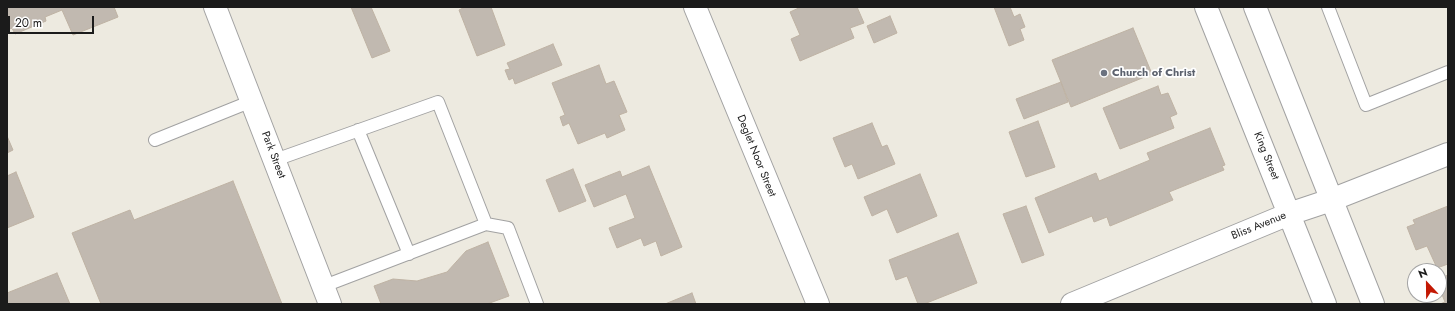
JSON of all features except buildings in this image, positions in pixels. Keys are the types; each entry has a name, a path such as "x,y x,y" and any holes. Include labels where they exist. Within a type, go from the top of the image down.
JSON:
{"street":[{"name":"Park Street","path":"215,7 327,295"},
{"name":"Deglet Noor Street","path":"695,7 818,304"},
{"name":"King Street","path":"1206,7 1325,304"},
{"path":"1255,7 1373,304"},
{"name":"Bliss Avenue","path":"1072,304 1289,214 1331,200 1448,154"}],"lane":[{"path":"1328,7 1366,105 1448,72"},
{"path":"155,140 252,101"},
{"path":"275,160 438,102 486,224"},
{"path":"358,130 409,254"},
{"path":"327,295 409,254 486,224 508,228 537,304"}],"place":[{"name":"Church of Christ","path":"1104,73"}]}
